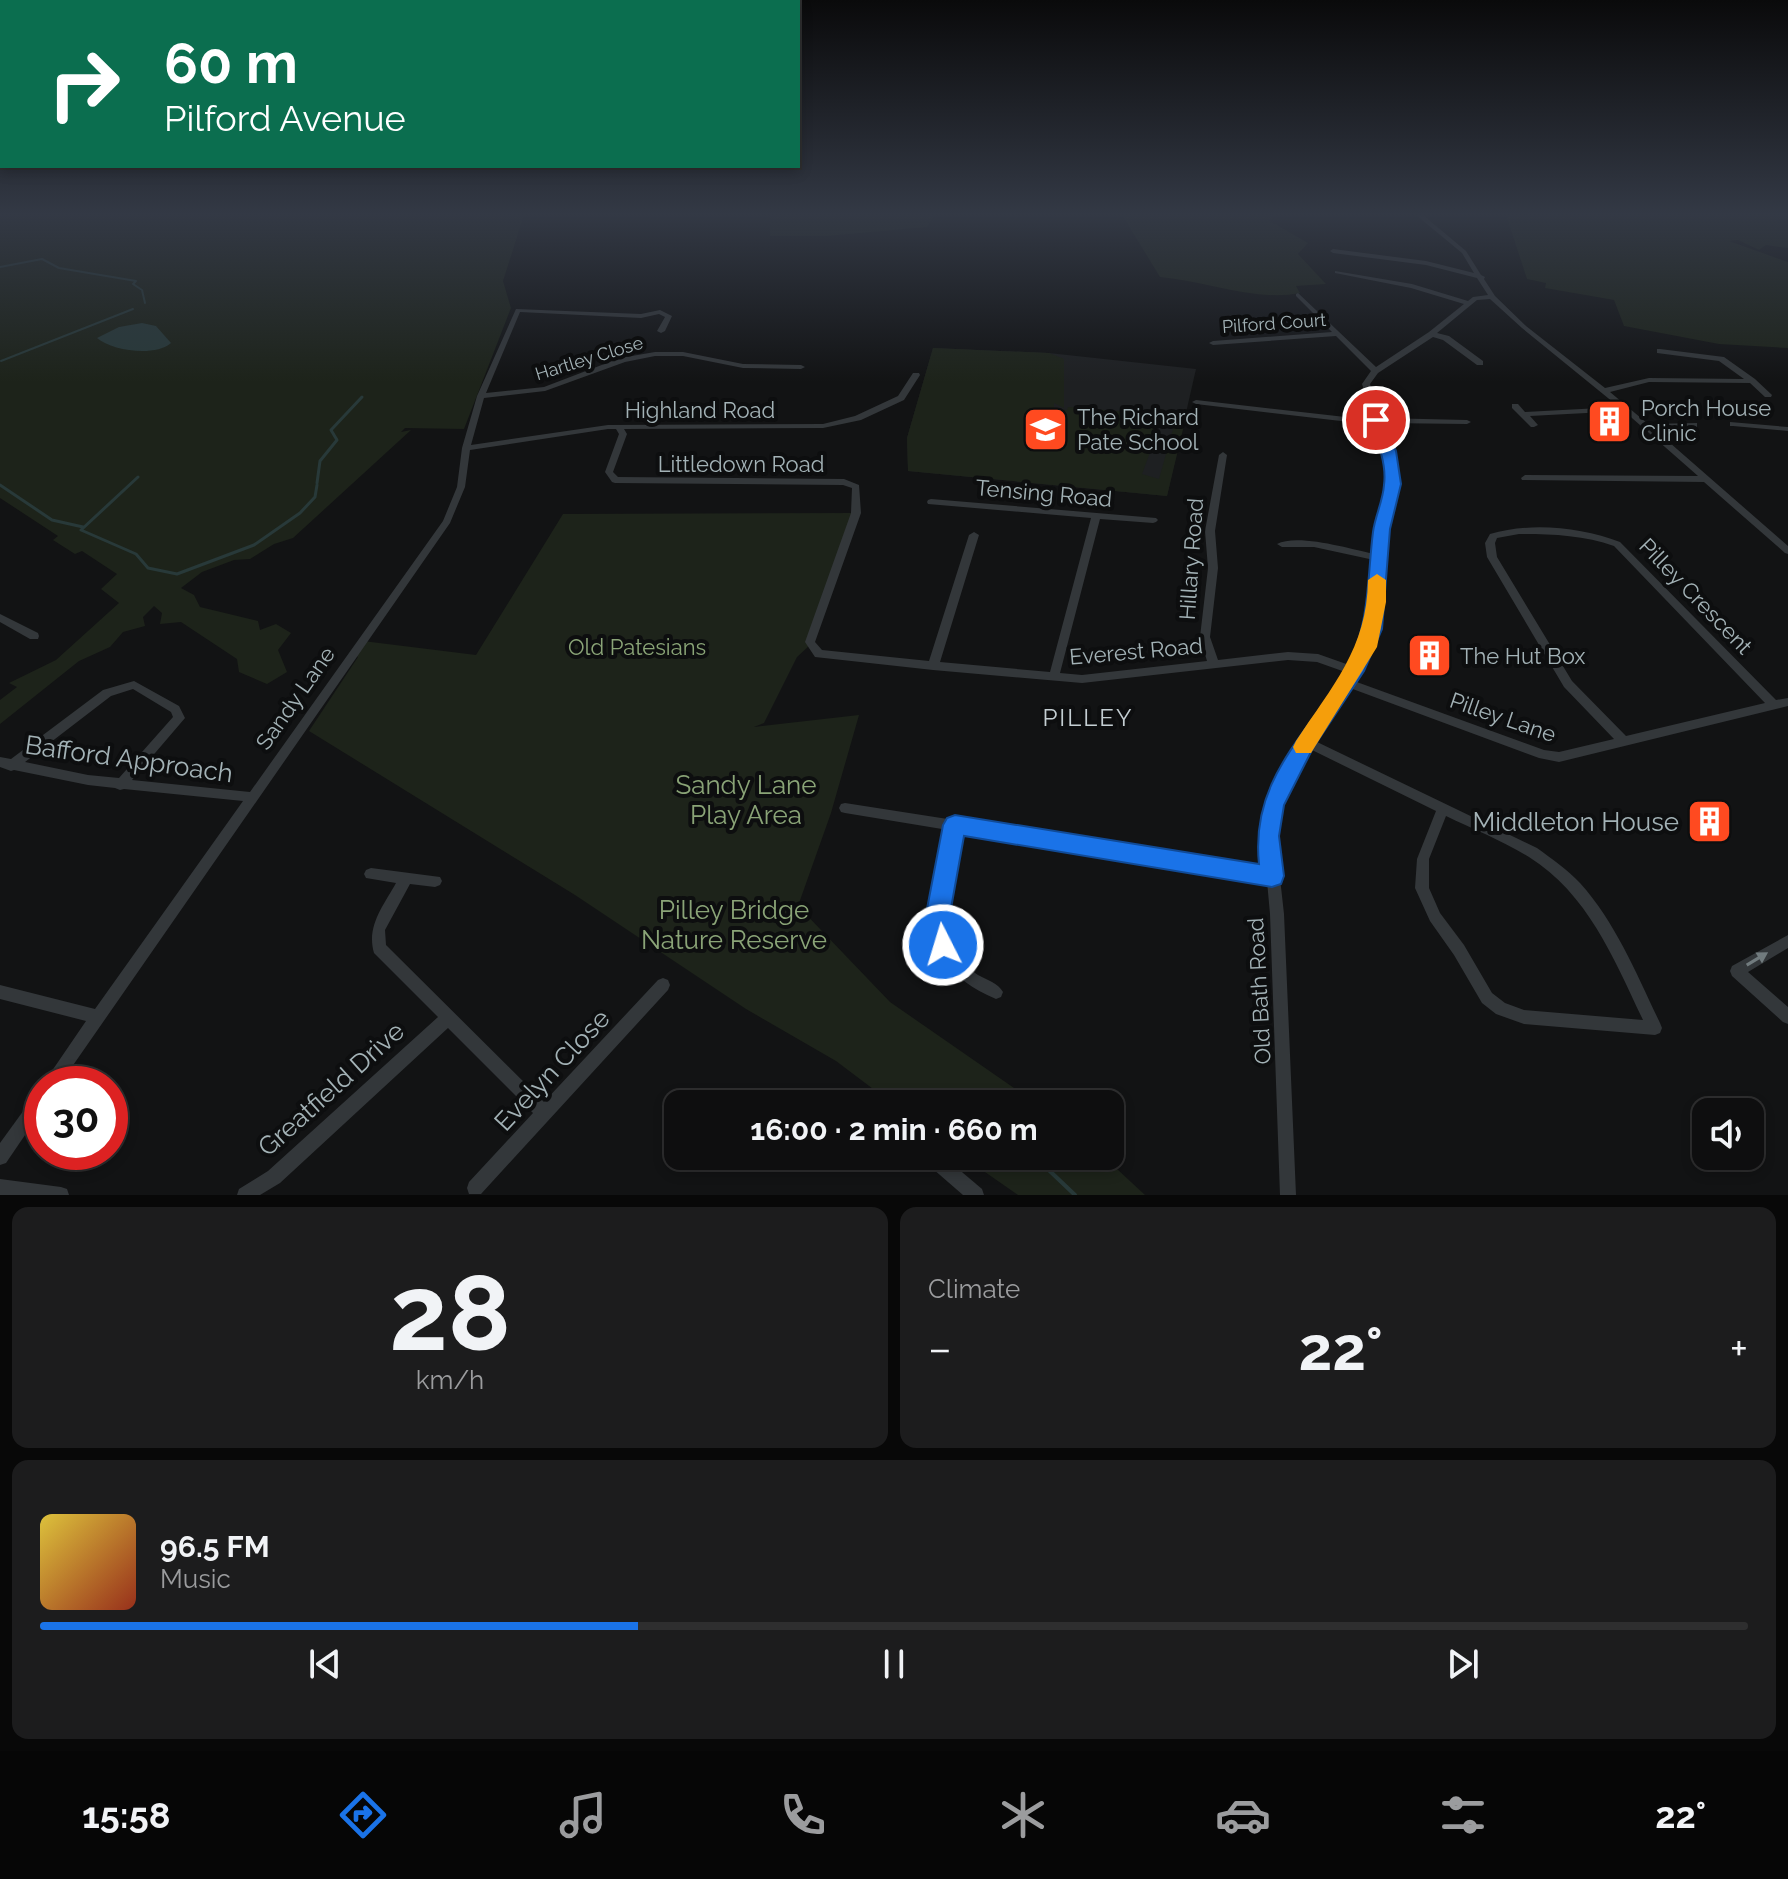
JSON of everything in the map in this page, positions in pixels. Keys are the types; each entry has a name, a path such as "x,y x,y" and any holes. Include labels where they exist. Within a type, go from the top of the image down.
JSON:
{"street":[{"path":"1454,271 1483,279"},
{"path":"1477,271 1492,297 1788,551"},
{"path":"1337,272 1472,300 1492,297"},
{"path":"1298,295 1375,371 1432,334 1472,300 1483,279"},
{"name":"Sandy Lane","path":"64,1066 447,521 461,487 466,448 481,396 518,310 641,316 662,312 669,316 661,331"},
{"name":"Pilford Court","path":"1213,343 1337,334"},
{"path":"1432,334 1446,338 1480,363"},
{"path":"1660,351 1730,362 1768,395"},
{"name":"Hartley Close","path":"481,396 545,389 623,360 655,354 683,354 743,366 801,367"},
{"name":"Old Bath Road","path":"1288,1195 1268,836 1273,805 1306,742 1351,677 1373,629 1378,558 1393,484 1388,451 1366,389 1375,371"},
{"name":"Highland Road","path":"466,448 608,427 620,430 785,429 835,424 869,414 901,398 916,375"},
{"path":"1604,391 1649,380 1752,381"},
{"path":"1196,402 1377,422 1467,422"},
{"path":"1515,406 1534,425"},
{"path":"1523,414 1626,409"},
{"path":"1733,424 1788,429"},
{"path":"1646,427 1694,425"},
{"name":"Littledown Road","path":"620,430 623,434 609,472 615,480 844,482 856,487 859,496 856,513 810,642 814,651 823,656"},
{"name":"Hillary Road","path":"1214,665 1205,637 1213,568 1210,531 1223,455"},
{"path":"1525,478 1704,479"},
{"name":"Tensing Road","path":"931,502 1153,520"},
{"path":"1054,677 1096,516"},
{"name":"Pilley Crescent","path":"1624,742 1576,695 1561,674 1492,557 1490,543 1493,536 1511,531 1592,536 1617,544 1774,705"},
{"path":"933,666 974,535"},
{"path":"1282,544 1314,544 1378,558"},
{"path":"0,618 34,636"},
{"name":"Everest Road","path":"823,656 1082,679 1305,657 1351,677"},
{"name":"Pilley Lane","path":"1351,677 1543,755 1566,757 1788,702"},
{"path":"6,764 107,693 134,685 175,709 179,718 120,785"},
{"path":"1306,742 1443,809 1546,860 1579,888 1594,908 1655,1028 1524,1017 1501,1009 1487,998 1467,961 1435,917 1422,888 1423,859 1443,809"},
{"name":"Bafford Approach","path":"6,764 120,785 252,797"},
{"path":"845,808 1272,876"},
{"path":"955,825 938,914 940,934 948,955 963,973 996,992"},
{"path":"371,874 435,881"},
{"path":"406,878 378,929 377,943 544,1113"},
{"path":"1788,941 1737,971 1788,1017"},
{"name":"Evelyn Close","path":"475,1188 663,985"},
{"path":"0,992 98,1017"},
{"name":"Greatfield Drive","path":"245,1195 274,1177 448,1018"},
{"path":"0,1157 24,1123"},
{"path":"947,1170 976,1195"},
{"path":"0,1187 61,1195"}],"shaded area":[{"path":"142,323 156,326 171,343 155,350 134,351 97,338 119,327"},
{"name":"The Richard Pate School","path":"933,348 1049,353 1196,369 1167,496 908,471 907,438"}],"green space":[{"path":"0,271 506,271 503,281 511,308 464,429 405,428 401,432 411,430 293,538 274,544 250,559 234,560 202,572 181,588 194,595 200,607 258,621 260,630 276,624 291,633 278,650 287,672 267,684 239,672 237,659 181,622 160,624 162,613 154,606 143,617 145,626 123,632 110,647 79,661 0,724 0,700 17,687 9,683 56,660 119,603 101,589 117,574 82,551 75,554 53,540 58,536 0,498"},
{"path":"1156,271 1314,271 1326,284 1296,286 1300,293 1266,295 1160,277"},
{"path":"1524,271 1788,271 1788,348 1719,344 1624,326 1614,300 1545,288 1546,283 1527,279"},
{"name":"The Richard Pate School","path":"933,348 1049,353 1064,359 1064,408 1054,403 1054,409 1067,410 1068,407 1152,414 1155,439 1142,474 1159,479 1177,415 1186,417 1167,496 908,471 907,438"},
{"path":"856,513 810,645 797,657 764,723 754,727 859,715 831,813 798,906 890,1002 1017,1090 874,1090 836,1061 746,1009 575,895 309,731 358,657 354,654 363,641 476,655 563,514"},
{"path":"982,1170 1118,1170 1145,1195 1018,1195"}],"waterway":[{"path":"75,271 136,281 133,284 142,290 145,303"},
{"path":"1,361 133,309"},
{"path":"317,483 320,461 337,440 331,430 362,397"},
{"path":"138,477 81,530 136,554 148,568 177,574 254,545 300,513 315,497 317,485"},
{"path":"0,485 52,520 83,527"},
{"path":"1049,1170 1075,1195"}],"slow traffic":[{"path":"1303,747 1347,683 1367,647 1373,629 1377,580"}],"place":[{"name":"Porch House Clinic","path":"1610,421"},
{"name":"The Richard Pate School","path":"1046,430"},
{"name":"The Hut Box","path":"1429,656"},
{"name":"Middleton House","path":"1710,822"}],"district":[{"name":"PILLEY","path":"1088,717"}],"route":[{"path":"943,945 938,914 955,825 1272,876 1268,824 1273,805 1306,742 1355,671 1373,629 1381,529 1393,484 1388,451 1376,420"}],"park label":[{"name":"Old Patesians","path":"637,647"},
{"name":"Sandy Lane Play Area","path":"746,800"},
{"name":"Pilley Bridge Nature Reserve","path":"734,925"}]}
